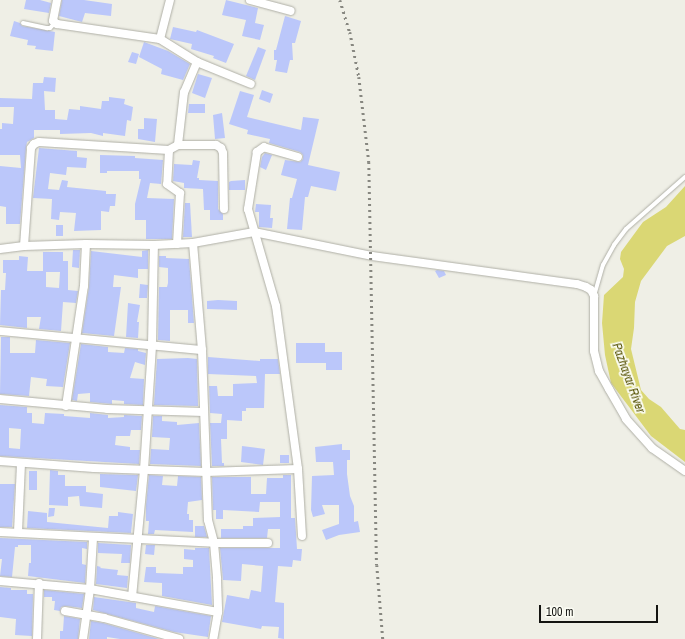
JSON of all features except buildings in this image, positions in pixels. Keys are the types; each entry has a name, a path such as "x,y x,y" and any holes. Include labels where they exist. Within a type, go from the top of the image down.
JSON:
{"street":[{"path":"57,0 53,21 55,23 160,39 197,62 252,84"},
{"path":"160,39 170,0"},
{"path":"250,0 291,11"},
{"path":"178,145 184,92 197,62"},
{"path":"24,246 31,148 34,144 39,142 169,150 178,145 216,145 221,148 223,153 224,209"},
{"path":"298,157 264,148 257,152 248,209 276,306 298,469 302,536"},
{"path":"169,150 166,184 180,193 177,244"},
{"path":"0,255 0,249 24,246 177,244 193,243 254,232 372,256 577,284 591,290 594,296 594,351 602,377 626,419 652,448 685,471"},
{"path":"193,243 202,350 208,520 214,543 218,612 213,639"},
{"path":"66,406 75,337 84,286 86,244"},
{"path":"132,597 148,411 152,345 154,245"},
{"path":"0,330 202,350"},
{"path":"0,399 66,406 148,411 203,412"},
{"path":"0,461 20,464 206,472 298,469"},
{"path":"18,532 20,464"},
{"path":"0,532 93,538 214,543 268,543"},
{"path":"83,639 90,588 93,538"},
{"path":"0,581 90,588 218,612"},
{"path":"37,639 39,583"},
{"path":"65,611 87,614 179,639"}],"lane":[{"path":"23,23 47,28 50,28 55,23"},
{"path":"594,296 603,265 614,245 626,229 685,177"}],"water":[{"name":"Pazhayar River","path":"685,186 685,236 667,246 641,281 635,302 634,328 631,349 641,390 649,399 661,407 680,429 685,430 685,462 651,436 611,383 605,355 602,323 604,295 623,277 624,269 620,259 621,252 643,222 666,207"}],"railway":[{"path":"340,0 350,32 359,77 369,162 377,565 383,639"}]}
